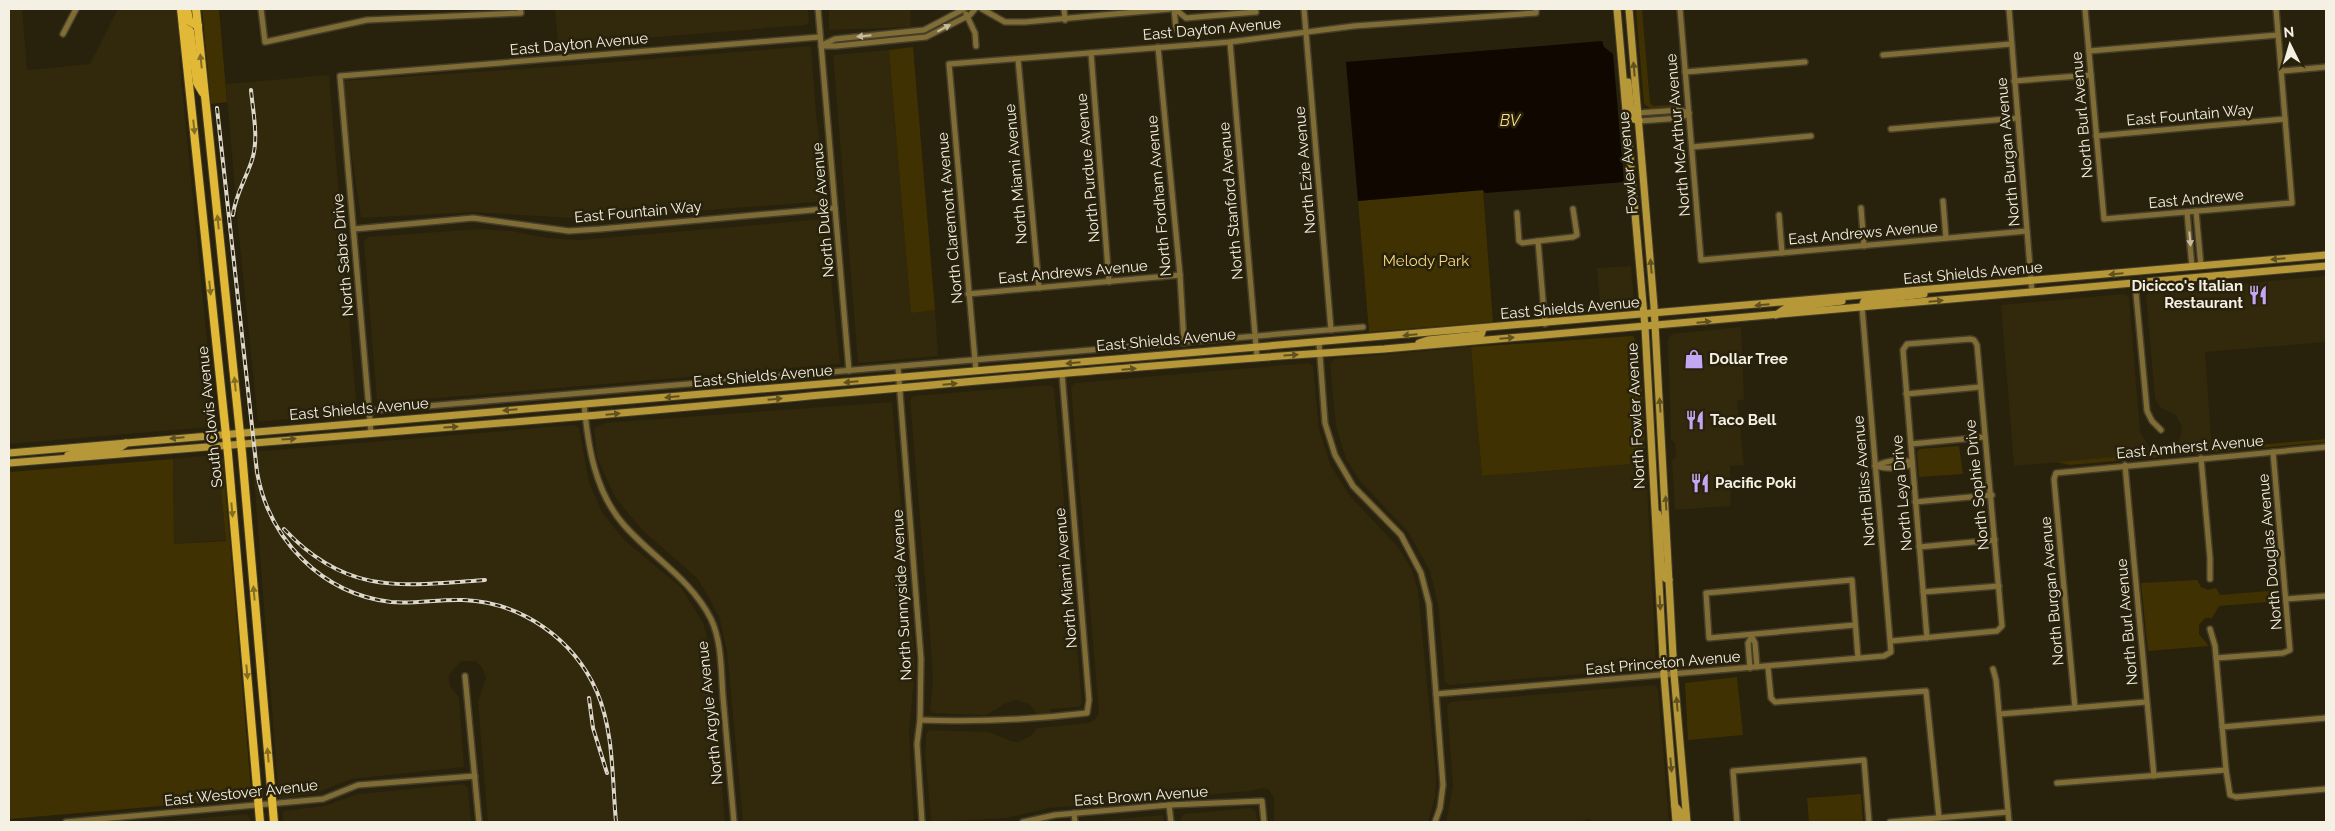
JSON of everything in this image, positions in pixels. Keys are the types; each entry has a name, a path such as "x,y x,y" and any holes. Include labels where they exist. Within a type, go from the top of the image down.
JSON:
{"main road":[{"name":"South Clovis Avenue","path":"181,9 226,444 260,822"},
{"path":"187,9 189,21 198,26"},
{"name":"South Clovis Avenue","path":"196,9 240,432 274,822"},
{"name":"North Fowler Avenue","path":"1617,9 1645,327 1664,675 1676,822"},
{"name":"Fowler Avenue","path":"1629,9 1655,314"},
{"path":"183,27 190,31 197,83 205,97"},
{"path":"1622,61 1627,67 1631,112 1634,119 1639,121"},
{"name":"East Shields Avenue","path":"9,453 1256,346 1319,343 1545,324 2326,255"},
{"name":"East Shields Avenue","path":"9,463 1645,327 2326,266"},
{"path":"1862,307 1864,301 1914,297 1941,290"},
{"path":"1776,315 1786,308 1833,304 1859,297"},
{"name":"North Fowler Avenue","path":"1655,314 1674,674 1687,822"},
{"path":"1407,347 1428,340 1477,336 1481,334 1483,329"},
{"path":"53,460 78,452 118,449 126,443"},
{"path":"1654,497 1661,525 1663,571 1665,578 1669,580"},
{"path":"1675,806 1680,813 1682,822"}],"street":[{"path":"63,34 76,9"},
{"path":"262,9 265,42 367,20 520,11"},
{"name":"North Duke Avenue","path":"818,9 849,371"},
{"path":"821,46 834,39 924,30 964,9 975,33 976,46"},
{"path":"821,46 926,38 967,16 975,9"},
{"path":"982,9 1005,22 1065,20 1173,9 1186,18 1256,12"},
{"path":"1064,9 1065,20"},
{"path":"1109,9 1109,15"},
{"path":"1173,9 1176,29"},
{"name":"North Ezie Avenue","path":"1304,9 1332,330"},
{"name":"North McArthur Avenue","path":"1680,9 1701,260"},
{"name":"North Burgan Avenue","path":"2009,9 2032,292"},
{"name":"North Burl Avenue","path":"2085,9 2104,219"},
{"path":"2276,9 2285,119"},
{"name":"East Dayton Avenue","path":"949,64 1230,42 1354,26 1536,11"},
{"path":"2089,52 2278,35"},
{"name":"East Dayton Avenue","path":"340,76 820,37"},
{"name":"North Stanford Avenue","path":"1230,42 1258,358"},
{"path":"1883,56 2011,44"},
{"name":"North Fordham Avenue","path":"1158,47 1180,276 1184,343"},
{"name":"North Purdue Avenue","path":"1091,53 1109,282"},
{"name":"North Miami Avenue","path":"1018,59 1039,288"},
{"path":"1686,72 1805,62"},
{"name":"North Claremont Avenue","path":"949,64 976,371"},
{"path":"2282,71 2326,67"},
{"path":"2014,81 2091,75"},
{"name":"North Sabre Drive","path":"340,76 371,433"},
{"path":"1638,113 1680,110 1689,113"},
{"path":"1639,121 1681,118 1689,113"},
{"path":"1891,129 2018,118"},
{"name":"East Fountain Way","path":"2096,136 2285,119"},
{"name":"East Andrewe","path":"2104,219 2292,203 2285,119"},
{"path":"1692,147 1811,136"},
{"path":"1943,201 1946,238"},
{"name":"East Fountain Way","path":"354,229 472,218 569,231 600,230 835,208"},
{"path":"1861,208 1864,246"},
{"path":"1517,214 1519,241 1522,243 1573,237 1577,234 1573,209"},
{"path":"2196,211 2201,266"},
{"path":"2187,212 2192,267"},
{"path":"1779,215 1782,253"},
{"name":"East Andrews Avenue","path":"1701,260 2027,231"},
{"path":"1538,241 1545,324"},
{"name":"East Andrews Avenue","path":"968,294 1180,276"},
{"path":"2135,283 2147,410 2152,421 2161,430"},
{"name":"North Bliss Avenue","path":"1862,307 1891,652"},
{"name":"East Shields Avenue","path":"368,411 1363,327"},
{"name":"North Sophie Drive","path":"1904,346 1970,338 1974,340 1996,540 2002,627 1997,631 1927,638"},
{"path":"1319,343 1325,423 1335,455 1352,486 1401,535 1421,573 1429,604 1443,785 1440,808 1435,822"},
{"name":"North Leya Drive","path":"1904,346 1906,394 1927,638"},
{"name":"North Sunnyside Avenue","path":"898,367 921,659 920,720 917,744 922,822"},
{"name":"North Miami Avenue","path":"920,720 967,722 1021,721 1087,713 1088,706 1062,374"},
{"path":"1906,394 1980,387"},
{"name":"North Argyle Avenue","path":"584,404 590,450 600,489 624,524 676,572 700,598 712,622 719,650 734,822"},
{"path":"1911,444 1984,438"},
{"name":"East Amherst Avenue","path":"2056,472 2326,447"},
{"name":"North Douglas Avenue","path":"2216,658 2290,650 2273,452"},
{"path":"2201,458 2210,558 2210,579"},
{"path":"1908,460 1912,463 1908,466 1894,468 1876,466 1893,461 1908,460"},
{"path":"1893,461 1895,464 1894,468"},
{"name":"North Burl Avenue","path":"2125,465 2154,776"},
{"name":"North Burgan Avenue","path":"2056,472 2054,479 2075,708"},
{"path":"1915,502 1992,496"},
{"path":"1919,547 1996,540"},
{"path":"1855,625 1751,636 1709,638 1706,593 1852,580 1858,658"},
{"path":"1923,592 1999,586"},
{"path":"2286,599 2326,596"},
{"path":"2210,629 2216,658 2230,795 2236,797 2326,789"},
{"path":"1751,636 1755,648 1757,667"},
{"path":"1750,668 1748,643 1751,636"},
{"path":"1891,641 1927,638"},
{"path":"1748,648 1755,648"},
{"name":"East Princeton Avenue","path":"1436,694 1884,656 1891,652"},
{"path":"1768,666 1772,701 1926,691 1939,818"},
{"path":"1994,669 2000,714 2009,822"},
{"path":"465,676 479,822"},
{"path":"2000,714 2146,702"},
{"path":"2222,727 2326,718"},
{"path":"1737,822 1733,771 1864,760 1869,822"},
{"path":"2057,783 2226,770"},
{"name":"East Westover Avenue","path":"66,822 323,799 358,784 475,776"},
{"name":"East Brown Avenue","path":"1023,822 1074,813 1170,805 1262,801 1264,822"},
{"path":"1170,805 1171,822"},
{"path":"1890,822 2008,812"},
{"path":"1074,813 1074,822"}],"shaded area":[{"path":"9,9 22,9 27,70 90,64 118,9 180,9 184,56 179,57 215,422 211,427 9,444"},
{"path":"555,9 808,9 809,21 806,25 558,45"},
{"path":"829,9 910,9 911,27 829,30"},
{"path":"811,46 816,114 828,201 589,219 472,212 361,218 341,81 552,67"},
{"path":"889,50 911,312 935,310 938,356 858,363 833,55"},
{"path":"329,75 357,413 258,422 226,84"},
{"path":"825,219 840,364 380,403 377,401 364,242 368,237 481,229 511,231 547,238 580,240"},
{"path":"1631,266 1633,308 1629,311 1601,313 1597,268"},
{"path":"2326,276 2326,342 2205,352 2212,449 2014,466 2001,305 2124,294 2129,297 2140,432 2149,447 2161,450 2175,447 2180,439 2182,427 2176,415 2160,407 2155,398 2146,296 2149,292"},
{"path":"1741,327 1744,400 1737,401 1744,465 1730,466 1731,506 1675,510 1672,461 1676,456 1675,443 1671,439 1668,339 1672,334"},
{"path":"1471,347 1482,476 1646,463 1656,664 1653,668 1449,685 1445,682 1438,604 1430,571 1409,533 1361,482 1346,459 1336,426 1330,365 1334,359"},
{"path":"1309,363 1313,366 1319,429 1331,466 1349,495 1397,546 1411,568 1418,591 1436,776 1435,797 1428,822 1274,822 1274,798 1269,790 1262,788 1250,791 1049,808 1006,818 933,822 931,820 925,753 926,734 930,730 989,732 1018,742 1031,736 1037,728 1088,723 1095,720 1099,713 1071,387 1075,383"},
{"path":"1050,385 1054,388 1082,703 1078,707 1050,709 1051,718 1038,719 1035,711 1029,704 1016,700 1006,703 986,715 933,713 930,709 933,680 931,649 910,400 913,396"},
{"path":"892,402 915,667 909,732 914,822 743,822 727,651 719,616 698,579 642,530 615,497 597,458 594,428 605,423"},
{"path":"575,425 579,428 589,482 602,512 624,540 681,587 703,623 710,650 725,822 488,822 478,702 486,678 482,667 475,661 461,661 449,675 450,686 459,697 464,767 351,779 316,793 279,799 252,452"},
{"path":"213,455 218,459 226,540 174,544 173,459"},
{"path":"1654,685 1658,689 1669,822 1596,822 1588,819 1578,822 1446,822 1453,786 1447,706 1450,702"},
{"path":"464,784 468,788 471,822 283,822 283,813 285,811 324,806 358,794"},
{"path":"1251,808 1256,812 1257,822 1181,822 1184,814"},
{"path":"246,814 251,822 160,822"},
{"path":"1163,815 1164,822 1088,822"}],"green space":[{"path":"202,9 219,9 227,102 211,104"},
{"path":"1636,9 1642,9 1650,103 1654,106 1681,104 1679,106 1650,108 1644,104"},
{"path":"913,47 935,310 911,313 889,50"},
{"name":"Melody Park","path":"1483,190 1493,322 1369,332 1358,201"},
{"path":"1633,336 1639,357 1641,375 1646,463 1482,476 1471,347"},
{"path":"2326,439 2326,442 2070,465 2056,462"},
{"path":"1959,446 1963,474 1919,477 1917,452 1919,449"},
{"path":"213,453 221,456 223,461 250,795 242,799 9,819 9,472 173,459 174,544 226,541 218,459"},
{"path":"2197,580 2201,587 2208,590 2216,588 2220,595 2280,590 2281,601 2219,606 2212,618 2205,618 2199,625 2199,634 2209,646 2148,651 2141,583"},
{"path":"1737,677 1743,735 1688,740 1685,683"},
{"path":"1861,794 1863,822 1809,822 1807,798"}],"water":[{"name":"BV","path":"1602,41 1604,47 1613,54 1624,182 1485,193 1483,190 1358,201 1346,62"}],"railway":[{"path":"233,215 236,201 254,152 255,125 251,90"},
{"path":"217,108 257,472 263,497 273,520 286,541 303,560 321,575 343,588 366,597 391,602 454,600 484,602 525,616 560,640 587,673 603,707 611,756 616,822"},
{"path":"284,529 307,551 330,566 353,576 377,582 402,584 485,580"},
{"path":"589,698 593,728 607,773"}],"place":[{"name":"Dicicco's Italian Restaurant","path":"2258,295"},
{"name":"Dollar Tree","path":"1694,359"},
{"name":"Taco Bell","path":"1695,420"},
{"name":"Pacific Poki","path":"1700,483"}]}
